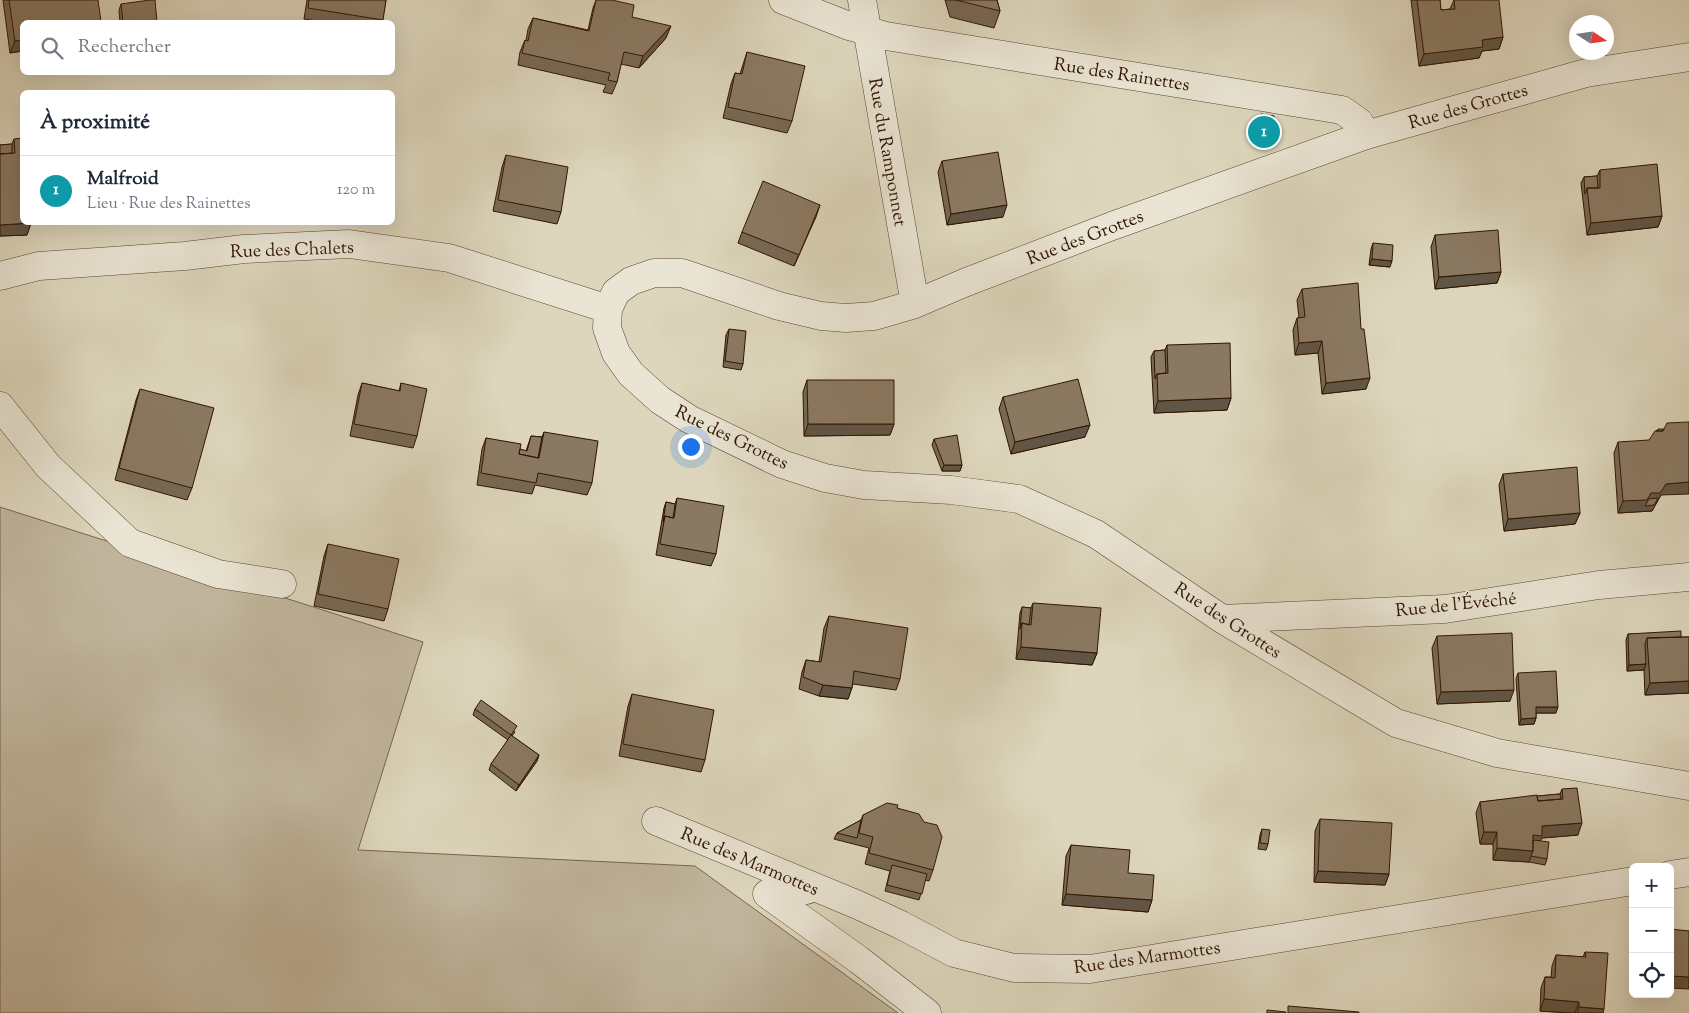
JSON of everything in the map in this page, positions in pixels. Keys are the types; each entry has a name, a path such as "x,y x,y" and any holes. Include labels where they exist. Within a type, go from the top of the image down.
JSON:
{"street":[{"name":"Rue des Rainettes","path":"784,0 886,36 1342,110 1359,122 1366,135"},
{"name":"Rue du Ramponnet","path":"862,0 914,304"},
{"name":"Rue des Grottes","path":"1689,57 1586,73 1366,135 1112,226 914,304 874,316 846,318 821,316 780,306 682,273 654,273 632,281 616,292 608,308 607,328 616,353 631,374 660,400 689,419 782,464 826,478 864,485 951,490 1020,499 1096,534 1222,619 1396,723 1497,753 1689,786"},
{"name":"Rue des Chalets","path":"0,276 38,266 185,256 244,249 349,244 449,258 608,308"},
{"path":"0,406 48,466 130,544 218,574 282,584"},
{"name":"Rue de l'Évéché","path":"1222,619 1445,609 1599,585 1689,577"},
{"name":"Rue des Marmottes","path":"656,821 901,925 954,954 1014,968 1090,968 1629,882"},
{"path":"1674,874 1689,872"},
{"path":"831,894 781,885 767,894 860,960 927,1013"}],"shaded area":[{"path":"0,507 423,642 358,850 695,866 898,1013 0,1013"}],"building":[{"path":"9,0 98,0 101,20 20,20 20,40 15,41"},
{"path":"155,0 157,20 123,20 121,4"},
{"path":"309,0 386,0 383,20 308,8"},
{"path":"596,0 612,0 634,5 632,17 671,26 643,56 624,52 617,82 608,80 610,73 522,53 525,40 528,41 533,18 589,31"},
{"path":"956,0 997,0 1000,11"},
{"path":"1417,0 1440,0 1441,10 1455,9 1454,0 1499,0 1503,37 1482,40 1483,47 1424,54"},
{"path":"747,52 805,66 792,121 728,107 735,73 742,74"},
{"path":"1261,114 1274,116 1270,138 1257,135"},
{"path":"20,138 20,224 0,225 0,154 15,153 14,139"},
{"path":"12,144 12,153 0,154 0,145"},
{"path":"998,152 1007,205 951,214 942,161"},
{"path":"506,155 568,167 561,212 498,200"},
{"path":"1657,164 1662,216 1591,223 1587,188 1600,188 1600,170"},
{"path":"1597,176 1598,188 1587,188 1585,194 1584,177"},
{"path":"763,181 820,205 799,255 742,232"},
{"path":"1498,230 1501,272 1439,277 1435,235"},
{"path":"1373,243 1393,245 1392,261 1372,259"},
{"path":"1358,283 1361,329 1364,329 1370,378 1326,383 1322,341 1299,343 1297,318 1305,317 1302,289"},
{"path":"729,329 746,331 743,364 725,361"},
{"path":"1230,343 1231,398 1158,401 1157,374 1168,373 1167,345"},
{"path":"1165,350 1166,373 1157,374 1155,379 1154,351"},
{"path":"1078,379 1090,425 1015,442 1003,397"},
{"path":"807,380 894,380 894,424 808,424"},
{"path":"362,383 400,391 401,383 427,389 417,436 354,424"},
{"path":"140,389 214,408 192,488 119,468"},
{"path":"1689,422 1689,482 1666,484 1660,493 1651,493 1647,500 1623,501 1618,442 1649,440 1655,431 1663,431 1667,423"},
{"path":"544,432 598,441 592,483 538,473 536,483 481,473 486,438 521,444 519,454 539,458"},
{"path":"957,435 962,465 944,465 934,439"},
{"path":"531,436 542,437 538,458 519,454 520,449 527,451"},
{"path":"1577,467 1580,513 1508,519 1503,474"},
{"path":"677,498 724,506 716,554 660,544 665,516 674,518"},
{"path":"1658,498 1654,505 1645,506 1649,499"},
{"path":"666,502 675,504 673,518 665,516 663,522"},
{"path":"328,544 399,559 388,609 318,594"},
{"path":"1033,603 1101,608 1097,653 1021,647 1022,623 1031,625"},
{"path":"1022,607 1031,608 1029,625 1022,623 1020,629"},
{"path":"829,616 908,628 900,679 854,671 852,688 823,685 803,677 806,660 821,662"},
{"path":"1681,631 1681,637 1647,638 1645,644 1646,664 1629,665 1628,634"},
{"path":"1512,633 1514,690 1441,692 1437,636"},
{"path":"1689,637 1689,681 1650,683 1647,638"},
{"path":"1556,671 1558,707 1536,707 1536,718 1521,719 1518,673"},
{"path":"632,694 714,710 705,760 623,744"},
{"path":"481,700 517,726 511,735 475,709"},
{"path":"511,735 539,755 519,785 491,764"},
{"path":"1577,788 1582,823 1542,826 1542,836 1533,835 1533,851 1497,848 1497,832 1484,832 1480,802 1537,795 1538,801 1563,799 1562,789"},
{"path":"1560,794 1561,799 1538,801 1537,796"},
{"path":"887,803 898,805 897,808 919,814 924,822 937,825 942,837 933,870 869,853 873,837 859,833 863,815"},
{"path":"1320,819 1392,823 1389,874 1318,871"},
{"path":"861,820 857,838 837,833"},
{"path":"1262,829 1270,830 1268,844 1260,843"},
{"path":"1533,840 1549,842 1547,859 1531,856"},
{"path":"1071,845 1130,850 1128,873 1154,875 1152,900 1066,894"},
{"path":"892,865 927,874 922,894 887,885"},
{"path":"1674,929 1689,931 1689,977 1674,976"},
{"path":"1585,952 1608,953 1604,1009 1579,1007 1579,1002 1544,999 1545,977 1555,978 1556,955 1586,957"},
{"path":"1288,1006 1359,1012 1359,1013 1288,1013"},
{"path":"1267,1010 1286,1012 1286,1013 1267,1013"}],"place":[{"name":"Malfroid","path":"1264,132"}]}
